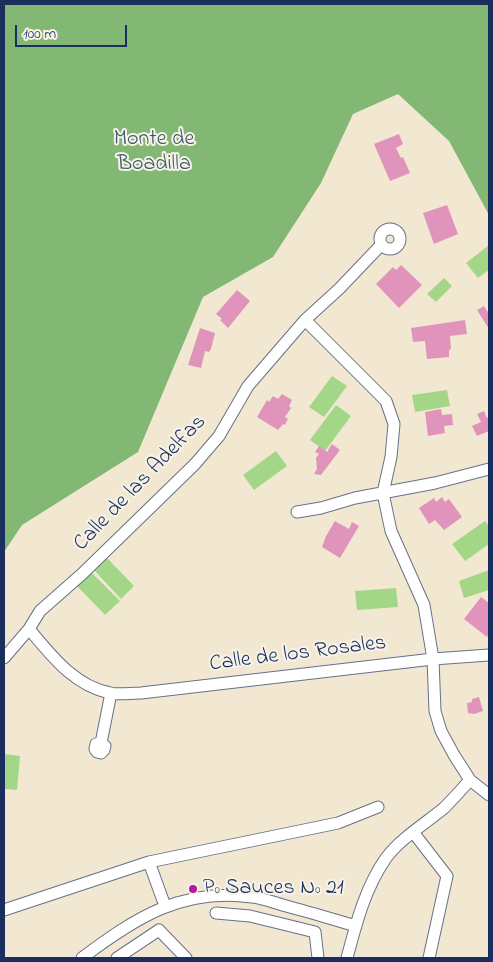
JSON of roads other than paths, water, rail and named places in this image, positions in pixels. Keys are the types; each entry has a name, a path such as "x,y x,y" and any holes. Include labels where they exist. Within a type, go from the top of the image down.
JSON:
{"street":[{"name":"Calle de las Adelfas","path":"4,658 40,611 82,574 195,464 219,436 248,386 305,320 339,289 381,245"},
{"path":"305,320 386,401 394,424 391,457 383,493 391,532 424,605 433,659 435,711 441,731 470,780 489,795"},
{"path":"297,512 435,482 489,468"},
{"name":"Calle de los Rosales","path":"28,629 59,665 90,686 110,693 141,693 433,659 489,655"},
{"path":"101,743 110,693"},
{"path":"347,958 370,885 387,857 413,832 445,807 470,780"},
{"path":"4,910 149,862 338,822 378,807"},
{"path":"413,832 447,876 429,958"},
{"path":"149,862 165,906"},
{"path":"82,958 153,911 193,897 214,895 253,896 356,926"},
{"path":"250,916 253,896"},
{"path":"153,911 159,930 186,958"},
{"path":"216,913 250,916 315,932 318,958"},
{"path":"117,958 159,930"}],"place":[{"name":"Pº Sauces Nº 21","path":"193,889"}],"park label":[{"name":"Monte de Boadilla","path":"154,152"}]}
